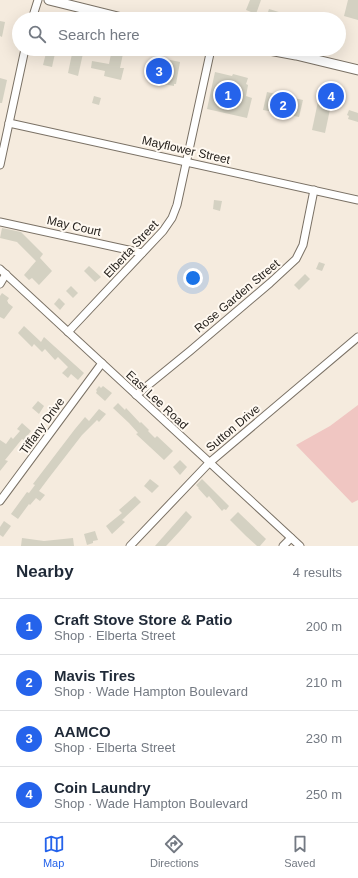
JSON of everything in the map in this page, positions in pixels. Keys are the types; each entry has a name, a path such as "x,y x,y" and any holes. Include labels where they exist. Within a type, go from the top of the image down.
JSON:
{"main road":[{"path":"49,0 98,12"},
{"path":"300,56 358,70"}],"street":[{"path":"34,12 38,0"},
{"path":"0,165 23,56"},
{"name":"Elberta Street","path":"68,332 163,231 172,218 177,205 209,56"},
{"name":"Mayflower Street","path":"9,123 358,200"},
{"name":"Rose Garden Street","path":"136,395 190,351 296,259 303,244 314,190"},
{"name":"May Court","path":"0,222 142,253"},
{"name":"East Lee Road","path":"0,268 300,546"},
{"path":"0,284 6,274"},
{"name":"Sutton Drive","path":"130,546 209,463 358,337"},
{"name":"Tiffany Drive","path":"0,501 102,363"},
{"path":"283,546 291,538"}],"shaded area":[{"path":"358,405 358,500 352,503 296,445 330,426"}],"building":[{"path":"250,0 261,0 257,12 246,10"},
{"path":"348,0 358,0 358,20 346,17 345,12"},
{"path":"269,9 279,12 268,12"},
{"path":"0,21 5,22 2,37 0,36"},
{"path":"45,56 54,56 52,67 43,65"},
{"path":"72,56 82,56 78,76 68,73"},
{"path":"111,56 123,56 120,68 124,68 121,80 104,76 105,71 91,68 92,61 109,64"},
{"path":"156,57 180,62 176,84 174,84 174,86 163,84 162,86 150,83"},
{"path":"215,72 232,76 233,74 248,78 246,84 248,85 246,96 252,98 247,118 207,109"},
{"path":"0,78 7,80 2,103 0,103"},
{"path":"267,92 303,100 299,117 263,110"},
{"path":"320,92 333,95 325,133 312,130"},
{"path":"94,96 101,98 99,105 92,103"},
{"path":"349,110 358,113 358,122 348,119 349,116 347,115"},
{"path":"214,200 222,201 220,211 213,209"},
{"path":"2,228 21,232 43,254 40,258 52,271 39,285 32,278 29,280 24,275 36,261 17,242 0,238"},
{"path":"319,262 325,264 322,271 316,269"},
{"path":"89,266 101,277 95,282 84,271"},
{"path":"305,274 310,279 299,290 294,285"},
{"path":"71,286 78,293 73,298 66,291"},
{"path":"2,293 9,298 7,301 13,307 4,319 0,317 0,296"},
{"path":"59,298 65,304 60,310 54,304"},
{"path":"24,326 41,342 44,337 84,373 78,380 71,374 68,378 62,373 68,367 58,357 55,360 45,349 42,352 34,344 32,347 18,333"},
{"path":"99,386 101,388 103,386 112,393 105,401 96,393"},
{"path":"38,401 44,406 39,414 32,408"},
{"path":"118,403 125,410 126,408 140,423 141,422 155,438 157,436 173,451 164,460 136,434 138,433 113,408"},
{"path":"99,409 106,414 99,422 97,420 82,435 48,479 39,491 45,495 40,501 36,498 30,505 29,504 18,519 11,514 27,492 29,493 35,485 33,484 85,417 89,421"},
{"path":"22,423 31,431 24,440 22,439 5,460 8,461 0,471 0,440 6,444 11,437 13,439 20,431 17,429"},
{"path":"180,460 187,467 180,475 173,467"},
{"path":"150,479 159,486 152,493 144,486"},
{"path":"202,479 229,506 226,510 224,509 222,511 209,496 207,498 198,488 196,485"},
{"path":"135,496 141,502 122,520 125,522 112,534 106,526 122,513 119,510"},
{"path":"186,511 192,517 180,531 166,546 155,546"},
{"path":"238,512 266,539 260,546 257,546 230,520"},
{"path":"4,521 11,526 3,537 0,535 0,527"},
{"path":"95,531 98,540 87,545 84,534"},
{"path":"22,538 44,541 73,538 74,546 21,546"}],"place":[{"name":"AAMCO","path":"159,71"},
{"name":"Craft Stove Store & Patio","path":"228,95"},
{"name":"Coin Laundry","path":"331,96"},
{"name":"Mavis Tires","path":"283,105"}]}
